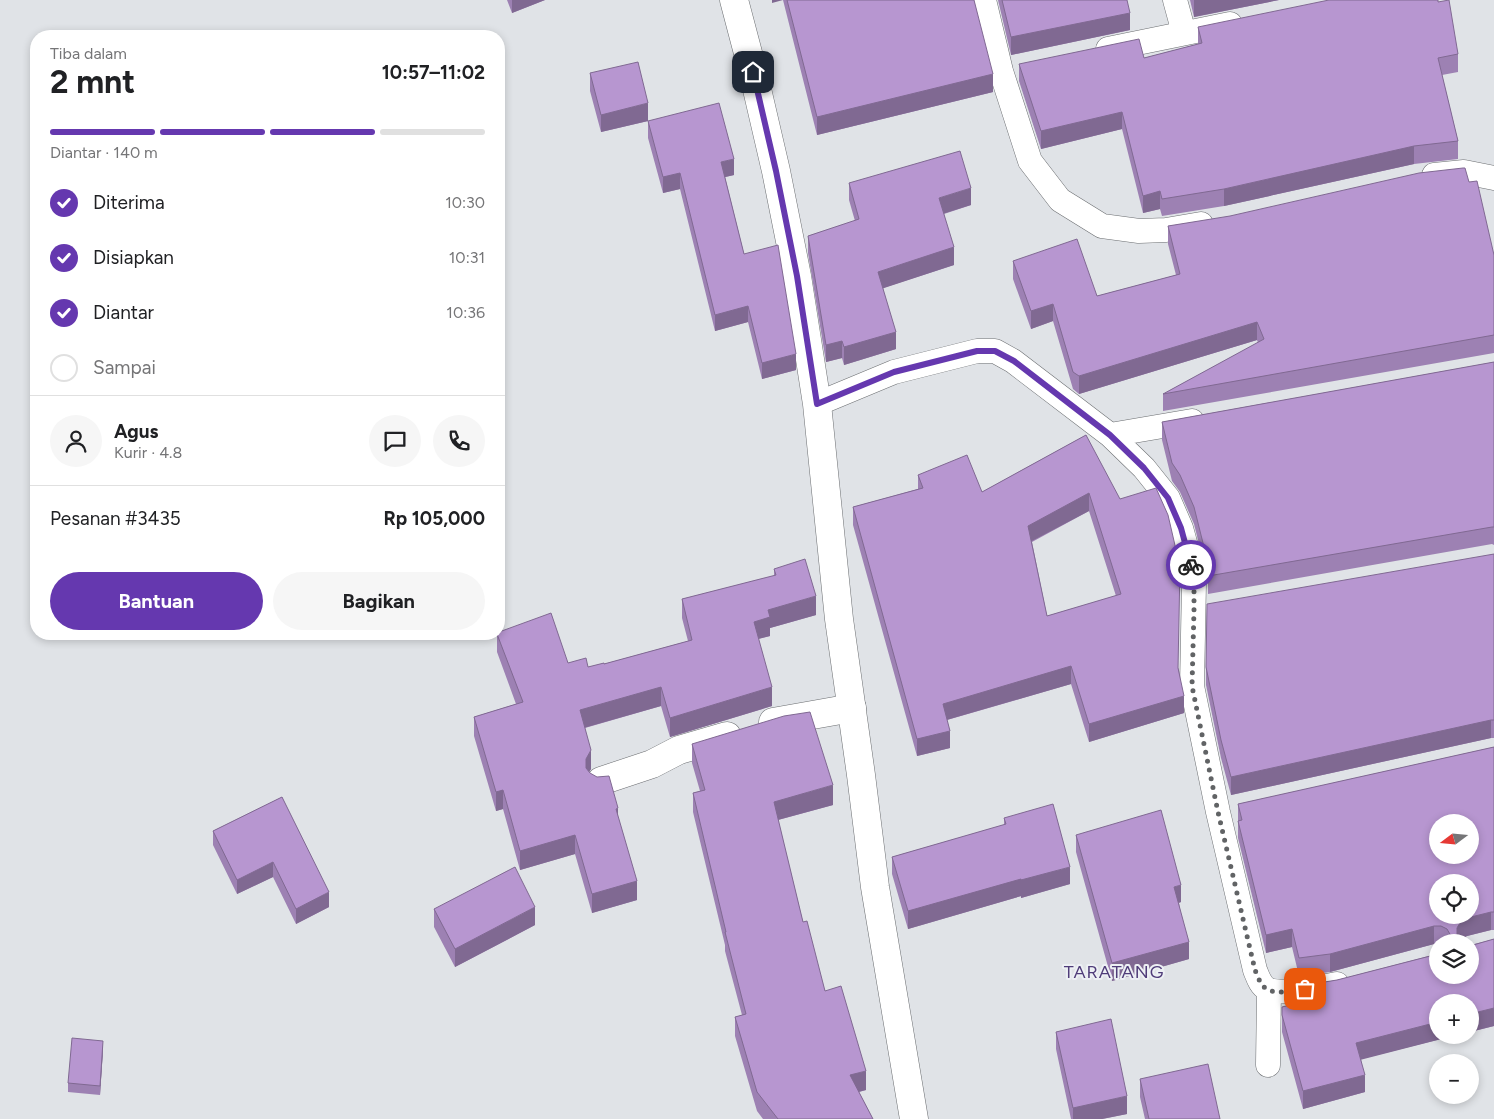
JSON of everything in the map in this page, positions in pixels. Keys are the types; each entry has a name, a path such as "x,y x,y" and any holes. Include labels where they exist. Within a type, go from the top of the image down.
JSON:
{"street":[{"path":"734,0 776,171 797,276 817,404 838,610 875,887 914,1119"},
{"path":"601,781 652,764 680,750 780,720 852,708"}],"lane":[{"path":"984,0 1011,69 1030,161 1060,200 1102,226 1139,231 1166,230 1218,222"},
{"path":"1175,0 1184,33"},
{"path":"1088,53 1250,20"},
{"path":"1417,177 1464,172 1494,178"},
{"path":"817,404 894,372 977,351 995,351 1014,361 1110,435 1144,468 1168,498 1181,528 1194,583 1204,608 1192,686 1228,810 1255,970 1262,984 1269,991 1282,992 1333,985 1362,977"},
{"path":"1110,435 1217,416"},
{"path":"1268,1065 1269,991"}],"building":[{"path":"787,0 974,0 993,74 817,117"},
{"path":"1002,0 1127,0 1130,13 1011,37"},
{"path":"1329,0 1438,0 1438,2 1449,0 1458,54 1438,58 1458,141 1414,146 1224,189 1162,199 1160,191 1143,196 1122,112 1041,131 1019,64 1139,39 1144,58 1202,43 1198,27"},
{"path":"638,62 648,103 601,115 590,73"},
{"path":"719,103 734,159 721,162 744,254 778,245 796,354 762,363 748,306 715,315 680,173 663,177 648,121"},
{"path":"960,151 971,188 939,198 954,247 878,272 896,332 844,347 842,341 826,345 808,236 859,219 849,183"},
{"path":"1465,168 1469,182 1477,181 1494,255 1494,335 1163,394 1264,339 1257,322 1079,376 1073,372 1053,304 1031,311 1013,261 1077,239 1097,296 1180,274 1168,226 1230,216 1419,173"},
{"path":"1494,362 1494,527 1208,576 1208,563 1194,507 1180,475 1172,463 1162,422"},
{"path":"1086,435 1120,499 1156,488 1168,515 1180,567 1178,668 1184,696 1089,724 1071,666 943,704 950,731 917,739 853,507 923,488 918,475 967,455 982,492","holes":["1089,493 1121,594 1047,616 1028,526"]},
{"path":"1494,554 1494,720 1231,777 1221,740 1206,667 1207,604"},
{"path":"805,559 816,596 768,610 770,617 754,622 772,687 670,718 661,687 580,710 591,750 586,759 586,768 597,777 609,776 618,808 616,809 637,881 592,894 575,835 520,851 503,790 496,792 474,717 523,702 499,640 505,640 505,630 551,613 568,663 586,658 588,667 604,664 692,640 682,599 776,575 774,569"},
{"path":"810,712 833,785 774,802 803,922 807,921 825,991 841,986 866,1071 850,1075 873,1119 778,1119 757,1092 735,1017 746,1014 693,793 705,790 692,744 784,716"},
{"path":"1494,747 1494,912 1479,915 1479,874 1429,874 1429,924 1459,924 1457,934 1450,934 1447,929 1441,926 1434,926 1330,954 1299,958 1292,929 1266,935 1238,821 1242,820 1238,804"},
{"path":"282,797 329,892 296,909 273,862 237,880 213,831"},
{"path":"1053,804 1070,867 908,911 892,857 1006,824 1004,818"},
{"path":"1161,810 1181,885 1174,887 1189,942 1112,963 1076,835"},
{"path":"515,867 535,907 455,949 434,909"},
{"path":"1494,939 1494,1008 1479,1012 1479,994 1429,994 1429,1024 1356,1043 1365,1075 1303,1091 1282,1015 1282,1007 1310,1000 1306,985 1337,980 1429,956 1429,984 1479,984 1479,943"},
{"path":"1111,1019 1127,1096 1073,1108 1056,1032"},
{"path":"72,1038 103,1041 100,1086 68,1083"},
{"path":"1208,1064 1220,1119 1149,1119 1140,1079"}],"way so far":[{"path":"1191,565 1194,583 1192,686 1218,812 1255,970 1262,984 1269,991 1282,992 1305,989"}],"district":[{"name":"TARATANG","path":"1114,972"}],"route":[{"path":"753,72 776,171 797,276 817,404 894,372 977,351 995,351 1014,361 1110,435 1144,468 1168,498 1181,528 1191,565"}]}
